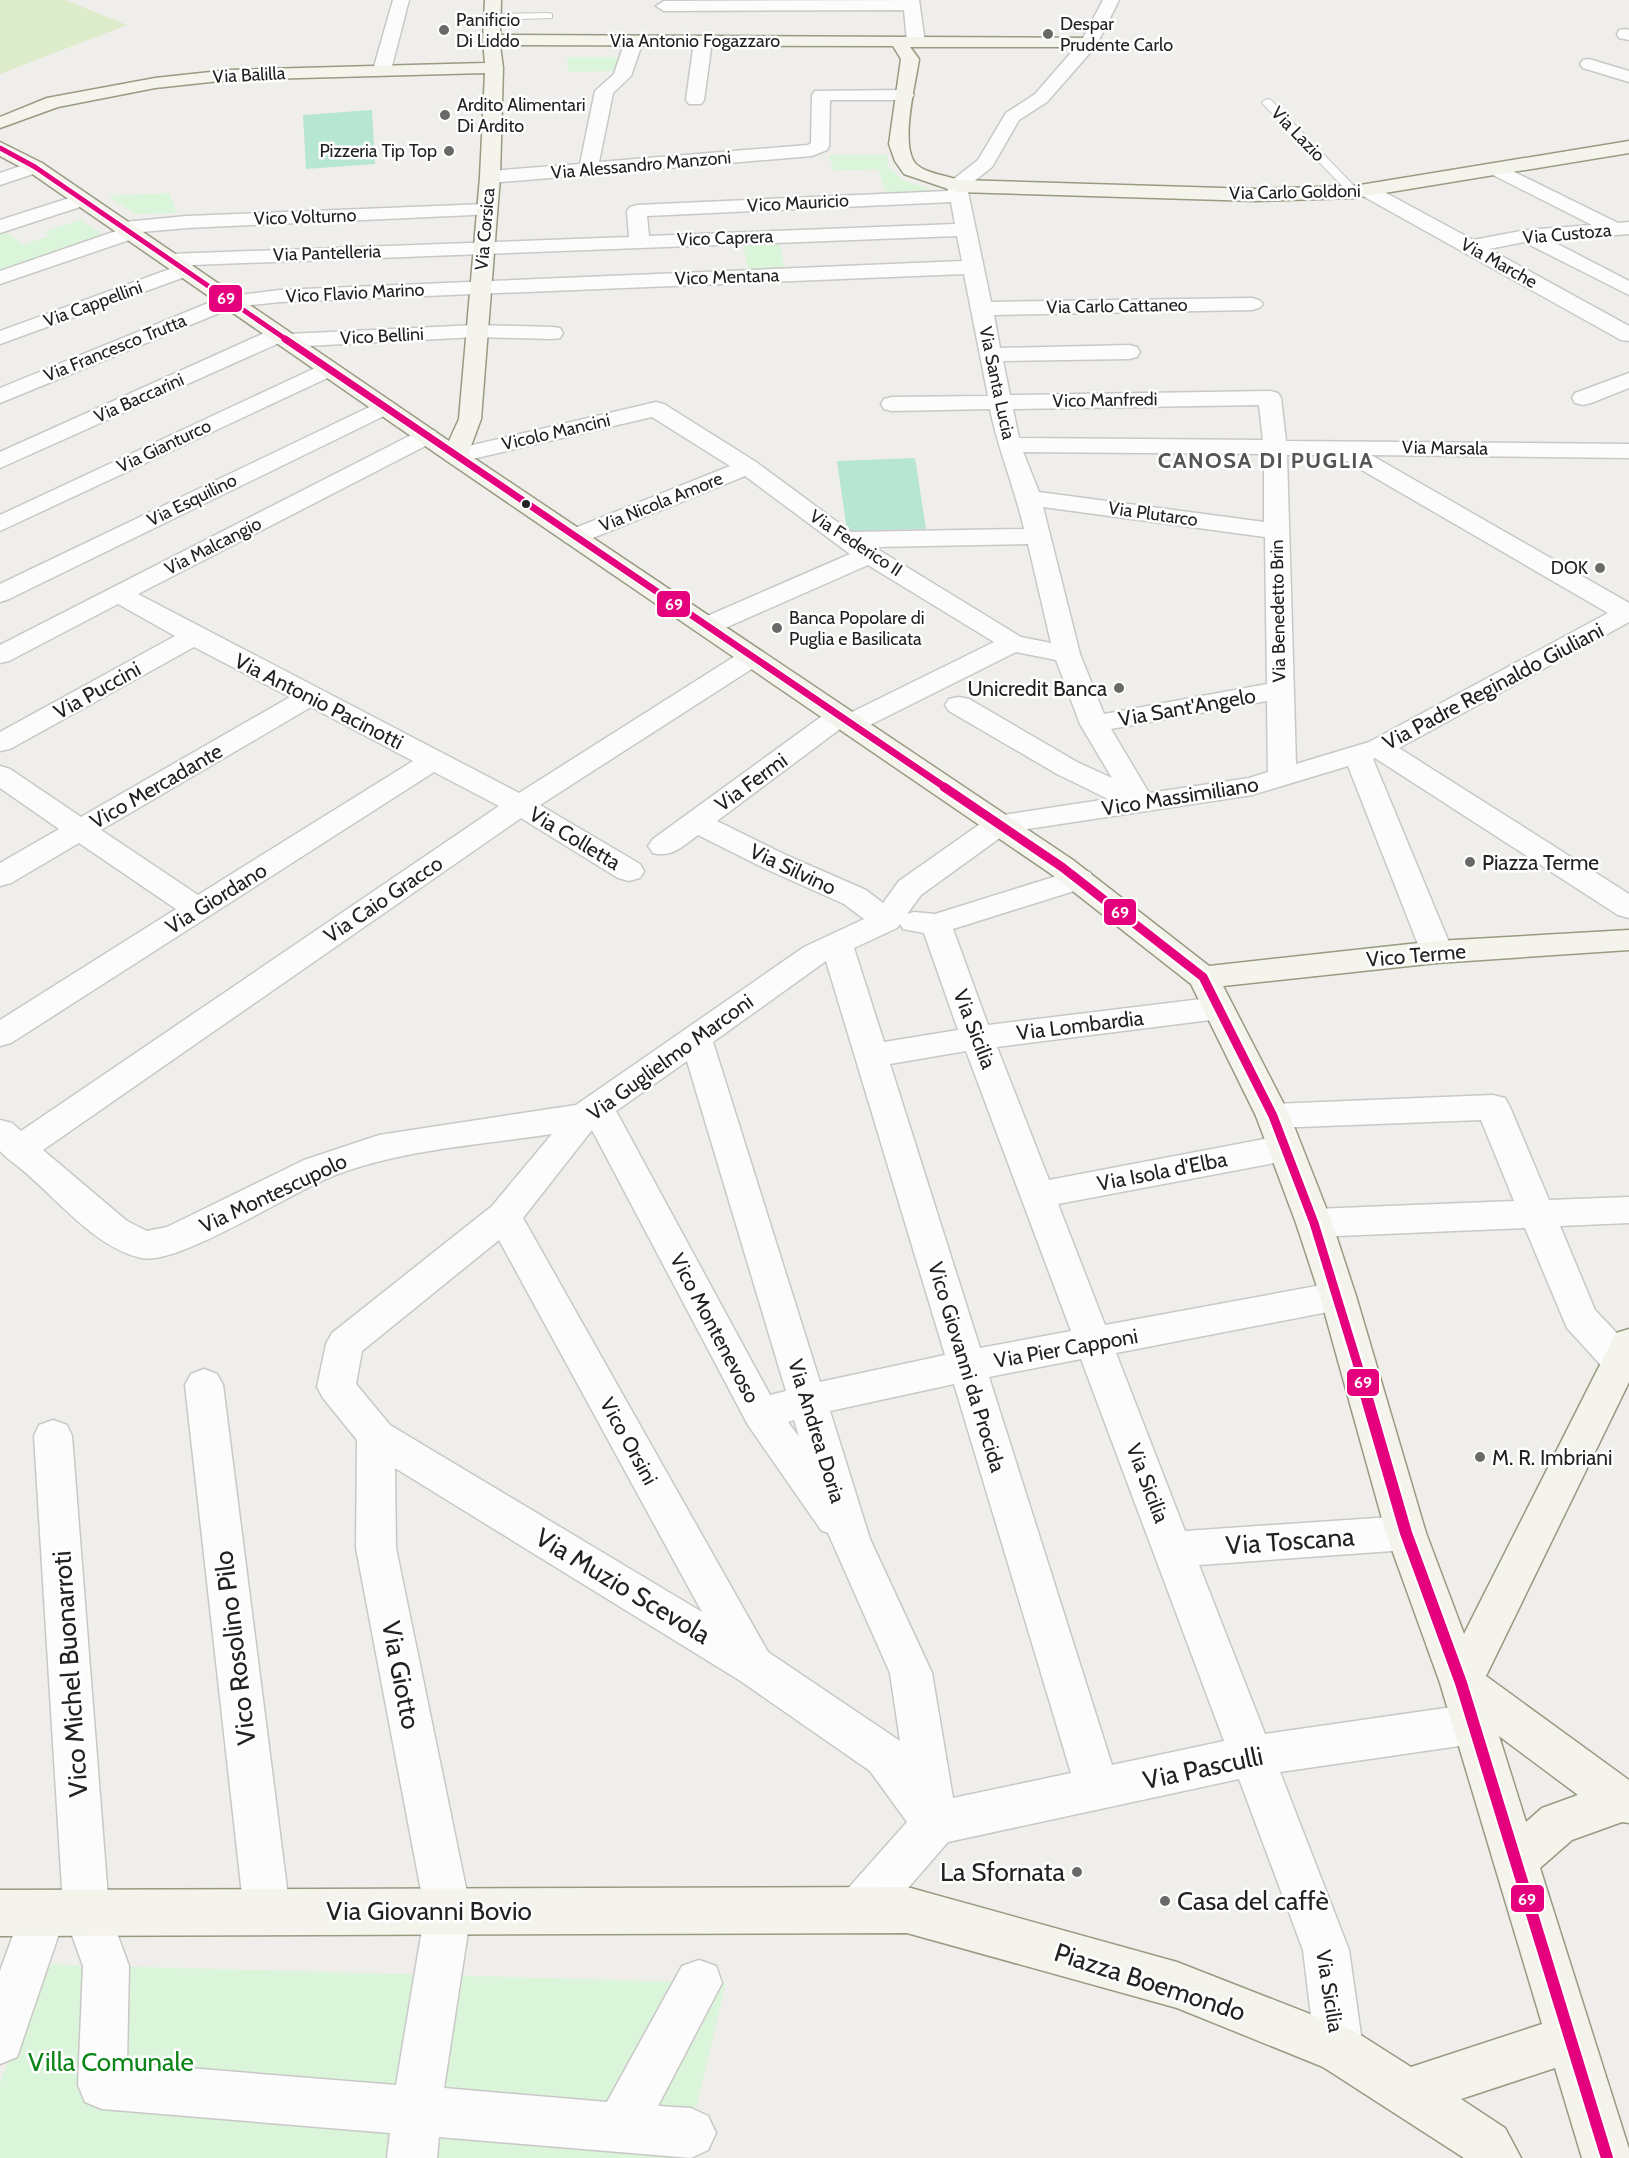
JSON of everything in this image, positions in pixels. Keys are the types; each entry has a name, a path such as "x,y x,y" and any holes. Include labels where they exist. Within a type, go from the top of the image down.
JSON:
{"street":[{"path":"382,70 401,0"},
{"path":"664,19 911,3 907,42 910,59 898,144 904,161 911,170 958,191 985,162 1012,117 1041,98 1090,42 1111,0"},
{"name":"Via Corsica","path":"455,456 470,419 490,177 494,68 491,40 492,8"},
{"name":"Via Antonio Fogazzaro","path":"491,40 634,41 664,19 703,41 1090,42"},
{"path":"588,169 604,91 622,76 634,41"},
{"path":"696,100 703,41"},
{"path":"1589,64 1629,77"},
{"name":"Via Balilla","path":"3,121 53,102 155,83 229,75 494,68"},
{"name":"Via Alessandro Manzoni","path":"490,177 793,152 820,146 821,95 905,95"},
{"name":"Via Carlo Goldoni","path":"958,191 1255,195 1361,191 1629,147"},
{"path":"0,148 34,167 1079,879 1210,993 1279,1132 1314,1223 1338,1296 1406,1533 1467,1704 1607,2158"},
{"path":"793,152 805,203"},
{"path":"0,179 34,167"},
{"path":"1496,169 1625,231"},
{"name":"Vico Mauricio","path":"639,241 637,211 805,203 958,191"},
{"name":"Via Santa Lucia","path":"958,191 1009,444 1029,498 1067,654 1094,724 1142,803"},
{"name":"Via Marche","path":"1361,191 1470,247 1629,335"},
{"path":"0,227 82,200"},
{"name":"Vico Volturno","path":"0,278 128,231 198,222 487,210"},
{"name":"Vico Caprera","path":"483,247 966,230"},
{"name":"Via Custoza","path":"1470,247 1527,236 1625,231"},
{"path":"1527,236 1629,289"},
{"name":"Via Pantelleria","path":"178,265 483,247"},
{"name":"Via Cappellini","path":"0,338 178,265"},
{"name":"Vico Mentana","path":"480,287 973,267"},
{"name":"Vico Flavio Marino","path":"230,301 280,296 480,287"},
{"name":"Via Francesco Trutta","path":"0,396 230,301"},
{"name":"Via Carlo Cattaneo","path":"982,309 1252,304"},
{"name":"Vico Bellini","path":"284,338 476,332 552,333"},
{"name":"Via Baccarini","path":"0,461 284,338"},
{"path":"992,355 1129,352"},
{"name":"Via Gianturco","path":"0,524 328,369"},
{"path":"1583,398 1629,380"},
{"name":"Vico Manfredi","path":"892,404 1270,398 1275,445"},
{"name":"Via Esquilino","path":"0,594 384,407"},
{"name":"Vicolo Mancini","path":"455,456 656,409"},
{"name":"Via Federico II","path":"656,409 748,467 845,540 1013,643 1067,654"},
{"name":"Via Malcangio","path":"0,655 427,436"},
{"name":"Via Marsala","path":"1009,444 1275,445 1629,451"},
{"name":"Via Benedetto Brin","path":"1275,445 1282,777"},
{"path":"1337,446 1628,614"},
{"name":"Via Nicola Amore","path":"574,537 748,467"},
{"name":"Via Plutarco","path":"1029,498 1276,531"},
{"path":"845,540 1039,536"},
{"path":"706,626 871,554"},
{"name":"Via Antonio Pacinotti","path":"118,594 194,636 520,805"},
{"name":"Via Padre Reginaldo Giuliani","path":"1368,752 1628,614"},
{"name":"Via Puccini","path":"0,743 194,636"},
{"name":"Via Fermi","path":"663,846 845,720 1013,643"},
{"name":"Via Caio Gracco","path":"10,1140 520,805 752,657"},
{"name":"Via Sant'Angelo","path":"1094,724 1280,690"},
{"name":"Vico Mercadante","path":"0,876 311,696"},
{"path":"959,705 1067,768 1142,803"},
{"path":"1368,752 1629,908"},
{"path":"1368,752 1437,952"},
{"name":"Vico Massimiliano","path":"1000,824 1252,786 1368,752"},
{"name":"Via Giordano","path":"0,1035 433,760"},
{"path":"0,775 198,910"},
{"name":"Via Colletta","path":"520,805 629,872"},
{"name":"Via Silvino","path":"696,822 778,863 855,897 886,921"},
{"name":"Via Guglielmo Marconi","path":"886,921 910,888 1000,824"},
{"name":"Via Guglielmo Marconi","path":"345,1344 504,1216 591,1111 814,954 886,921 936,924 1079,879"},
{"name":"Via Sicilia","path":"936,924 977,1038 1326,1950 1339,2049"},
{"name":"Vico Terme","path":"1210,993 1437,952 1629,940"},
{"name":"Vico Giovanni da Procida","path":"837,944 1098,1790"},
{"name":"Via Lombardia","path":"871,1056 1210,993"},
{"name":"Via Andrea Doria","path":"696,1038 850,1539 911,1673 935,1823"},
{"name":"Via Isola d'Elba","path":"1039,1195 1279,1132 1493,1107 1536,1215"},
{"name":"Via Montescupolo","path":"10,1140 115,1231 144,1245 174,1240 316,1169 378,1148 591,1111"},
{"name":"Vico Montenevoso","path":"591,1111 760,1414 850,1539"},
{"path":"1314,1223 1629,1210"},
{"path":"1467,1704 1625,1353 1580,1318 1536,1215"},
{"name":"Vico Orsini","path":"504,1216 754,1666"},
{"name":"Via Pier Capponi","path":"760,1414 808,1400 967,1366 1095,1344 1338,1296"},
{"name":"Via Muzio Scevola","path":"345,1344 336,1387 376,1436 754,1666 885,1756 935,1823"},
{"name":"Vico Rosolino Pilo","path":"204,1385 267,1912"},
{"name":"Vico Michel Buonarroti","path":"43,1913 53,1436"},
{"name":"Via Giotto","path":"376,1436 376,1548 448,1912"},
{"name":"Via Toscana","path":"1173,1549 1406,1533"},
{"path":"1467,1704 1626,1802"},
{"name":"Via Pasculli","path":"935,1823 1252,1756 1467,1704"},
{"path":"1515,1861 1558,1823 1626,1802"},
{"path":"859,1910 935,1823"},
{"name":"Via Giovanni Bovio","path":"43,1913 859,1910"},
{"name":"Piazza Boemondo","path":"859,1910 907,1910 1178,1984 1339,2049 1406,2092"},
{"path":"412,2158 416,2109 448,1912"},
{"path":"0,2040 43,1913 106,1966 102,2085 691,2133"},
{"path":"620,2127 699,1983"},
{"path":"1406,2092 1570,2038"},
{"path":"1406,2092 1488,2145 1496,2158"}],"lane":[{"path":"492,8 549,16"},
{"name":"Via Lazio","path":"1268,102 1361,191"}],"green space":[{"path":"0,0 65,0 127,25 0,74"},
{"path":"567,57 622,57 617,71 564,72 568,71"},
{"path":"372,110 375,164 306,169 303,115"},
{"path":"829,155 887,155 888,167 903,180 933,190 886,193 878,169 833,171"},
{"path":"169,193 177,213 135,214 108,196"},
{"path":"80,220 105,235 0,272 0,234 7,232 23,245 49,236 44,232"},
{"path":"779,241 785,269 748,271 743,242"},
{"path":"915,458 926,529 847,531 837,461"},
{"name":"Villa Comunale","path":"43,1964 726,1983 684,2158 0,2158 0,2083"}],"transit line":[{"name":"69","path":"0,148 35,167 455,456 1062,867 1203,977 1273,1116 1314,1223 1338,1296 1406,1533 1461,1683 1607,2158"}],"place":[{"name":"Panificio Di Liddo","path":"444,30"},
{"name":"Despar Prudente Carlo","path":"1048,34"},
{"name":"Ardito Alimentari Di Ardito","path":"445,115"},
{"name":"Pizzeria Tip Top","path":"449,151"},
{"name":"DOK","path":"1600,568"},
{"name":"Banca Popolare di Puglia e Basilicata","path":"777,628"},
{"name":"Unicredit Banca","path":"1119,688"},
{"name":"Piazza Terme","path":"1470,862"},
{"name":"M. R. Imbriani","path":"1480,1457"},
{"name":"La Sfornata","path":"1077,1872"},
{"name":"Casa del caffè","path":"1165,1901"}],"district":[{"name":"CANOSA DI PUGLIA","path":"1266,460"}]}
